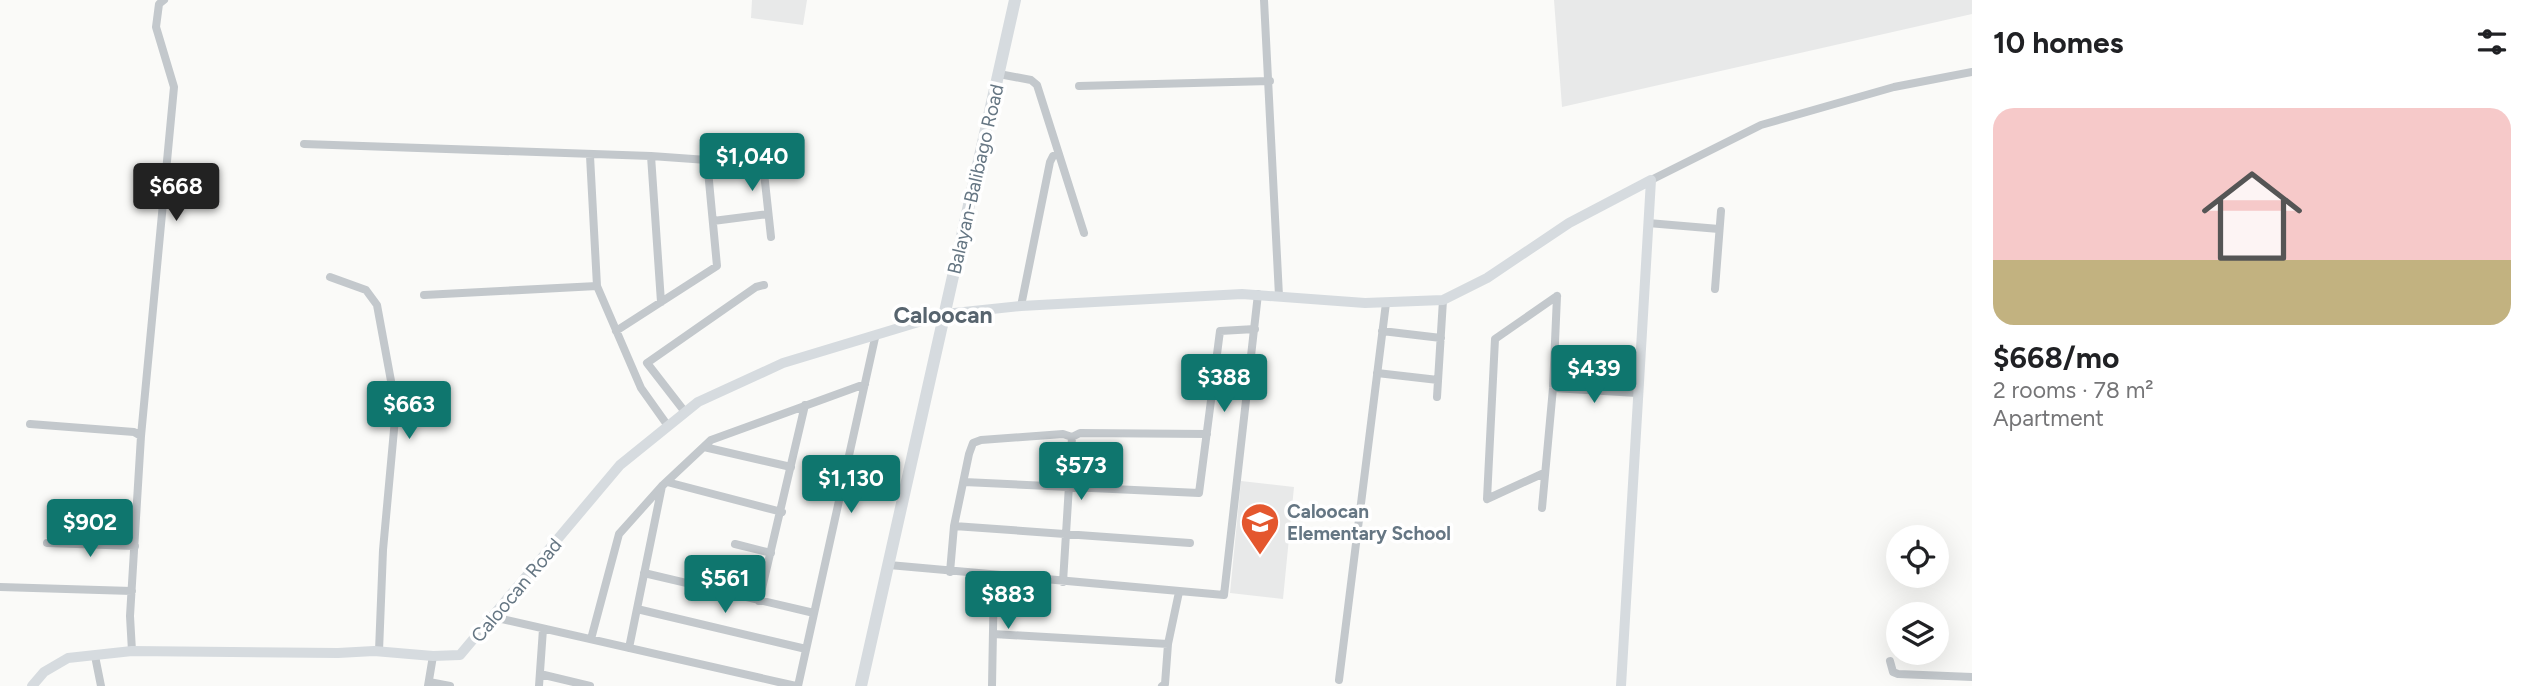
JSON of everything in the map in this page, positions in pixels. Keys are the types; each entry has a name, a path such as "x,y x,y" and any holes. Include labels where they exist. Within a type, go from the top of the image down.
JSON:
{"main road":[{"name":"Balayan-Balibago Road","path":"861,686 1015,0"}],"street":[{"path":"132,651 130,616 141,436 174,87 156,27 159,4 164,0"},
{"path":"1264,0 1279,296"},
{"path":"1437,397 1443,300 1487,278 1570,223 1761,125 1894,88 1972,72"},
{"path":"999,74 1031,80 1037,85 1084,233"},
{"path":"1079,86 1270,81"},
{"path":"304,144 590,156 651,156 763,164"},
{"path":"761,145 771,237"},
{"path":"1021,306 1050,162 1053,156 1059,154"},
{"path":"590,156 597,286 641,388 668,426"},
{"path":"651,156 661,302"},
{"path":"616,331 717,266 707,160"},
{"path":"1621,686 1629,588 1637,393 1651,180"},
{"path":"1715,289 1721,211"},
{"path":"713,222 768,214"},
{"path":"1648,223 1719,229"},
{"path":"330,277 366,290 377,305 396,408 383,550 379,651"},
{"path":"685,412 647,363 756,286 764,285"},
{"path":"424,295 597,286"},
{"path":"889,565 1224,595 1258,294"},
{"name":"Caloocan Road","path":"32,686 44,672 68,658 132,651 379,651 433,656 460,655 620,465 698,402 783,363 945,314 1021,306 1258,294 1386,303 1443,300"},
{"path":"1542,508 1553,388 1557,296 1495,339 1487,499 1544,474"},
{"path":"1339,680 1386,303"},
{"path":"964,482 1199,493 1220,331 1255,329"},
{"path":"1382,331 1441,338"},
{"path":"502,619 797,686 875,338"},
{"path":"1377,373 1438,380"},
{"path":"591,639 619,534 711,440 865,384"},
{"path":"1553,388 1637,393"},
{"path":"759,601 805,405"},
{"path":"30,424 134,432 141,436"},
{"path":"950,572 954,526 968,454 974,443 981,440 1063,434 1072,437 1080,433 1207,434"},
{"path":"1063,582 1072,437"},
{"path":"704,447 791,467"},
{"path":"665,484 782,512"},
{"path":"629,648 665,484"},
{"path":"954,526 1190,542"},
{"path":"47,543 135,546"},
{"path":"735,544 771,553"},
{"path":"644,573 814,613"},
{"path":"992,686 994,576"},
{"path":"0,587 132,591"},
{"path":"1162,686 1165,684 1168,644 1179,592"},
{"path":"637,609 806,649"},
{"path":"539,686 543,629"},
{"path":"993,634 1168,644"},
{"path":"95,656 101,686"},
{"path":"433,656 429,684 450,685"},
{"path":"1891,665 1892,672 1898,674 1972,677"},
{"path":"540,674 590,686"}],"shaded area":[{"path":"752,0 807,0 803,25 751,18"},
{"path":"1554,0 1972,0 1972,14 1562,107"},
{"name":"Caloocan Elementary School","path":"1241,481 1294,487 1283,599 1230,593"}],"place":[{"name":"Caloocan Elementary School","path":"1260,556"}],"district":[{"name":"Caloocan","path":"943,315"}]}
